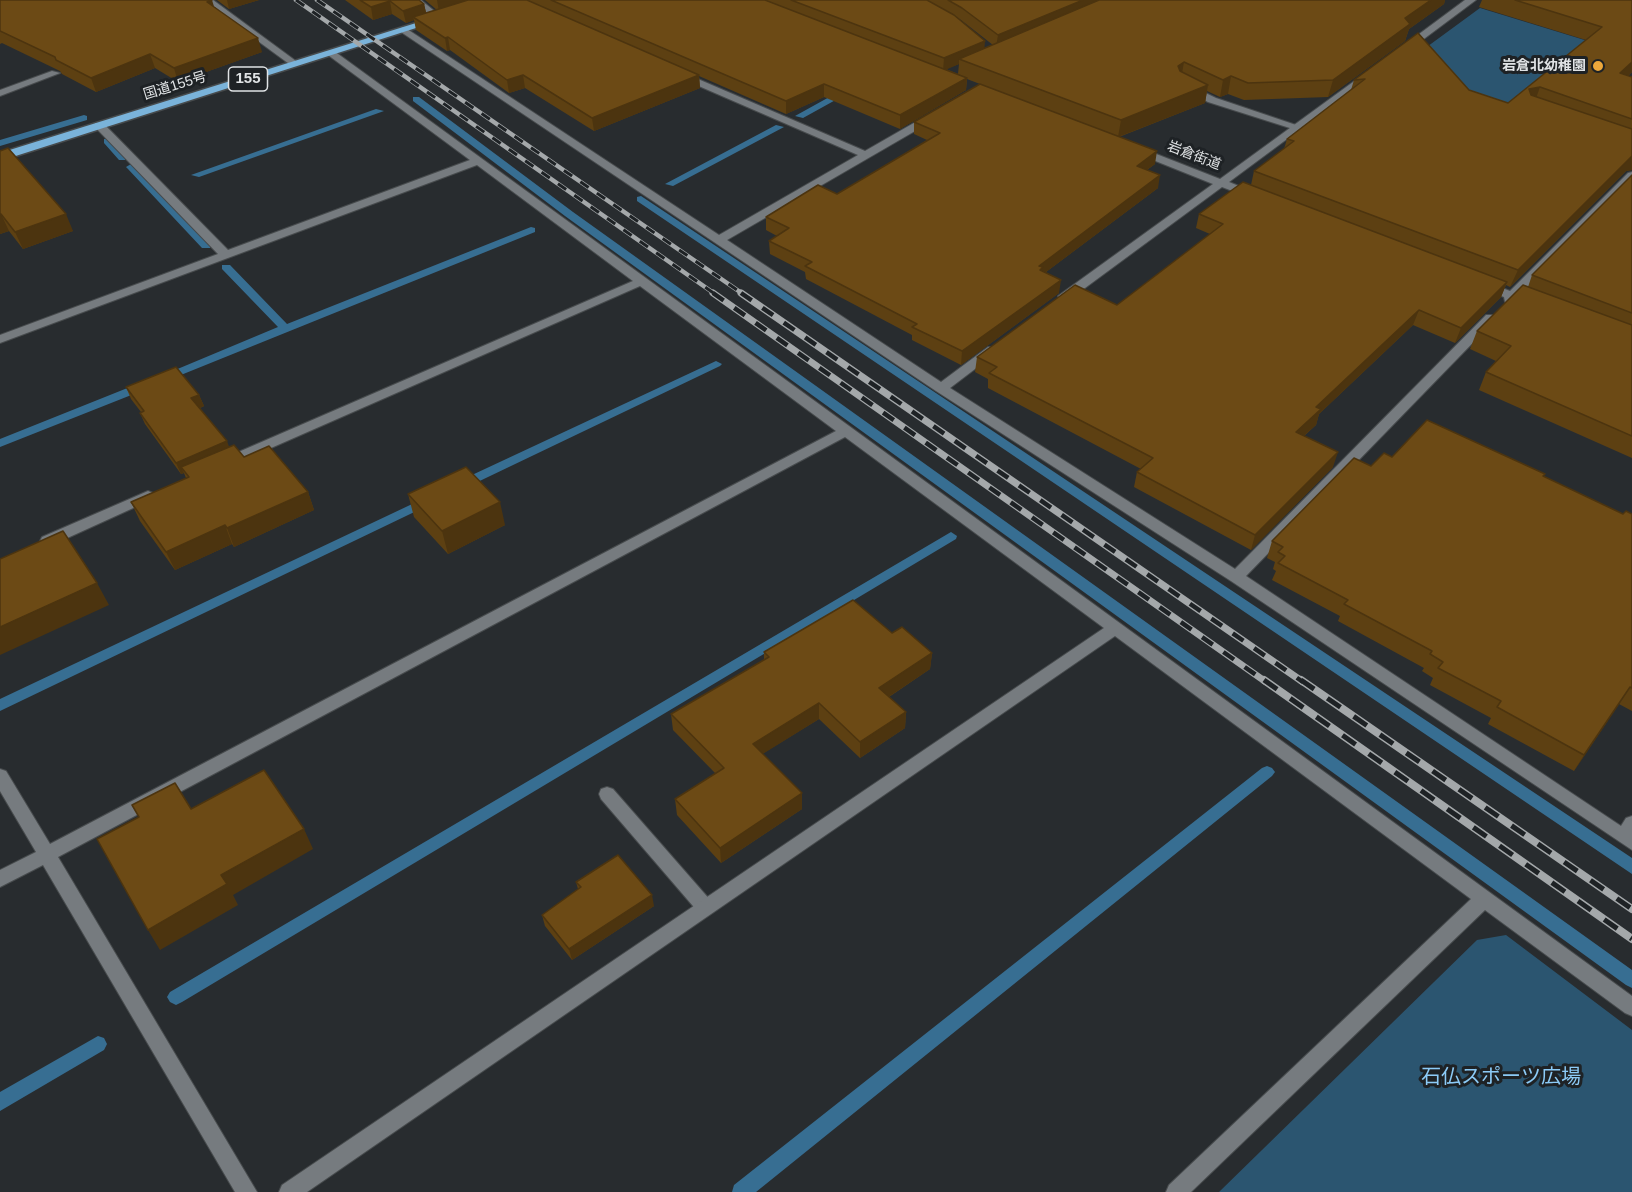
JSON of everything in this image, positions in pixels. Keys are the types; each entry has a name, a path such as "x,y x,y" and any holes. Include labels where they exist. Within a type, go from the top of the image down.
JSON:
{"highway":[{"name":"国道155号","path":"0,157 444,17"}],"street":[{"path":"207,0 296,64"},
{"path":"415,0 444,17"},
{"path":"1394,57 1471,0"},
{"path":"404,30 941,388 1629,834"},
{"path":"331,53 1632,1007"},
{"path":"673,71 866,155"},
{"path":"1052,306 1374,71"},
{"path":"0,93 55,73"},
{"path":"1182,84 1212,100 1297,127"},
{"path":"720,239 938,113"},
{"path":"99,125 226,255"},
{"name":"岩倉街道","path":"1122,145 1264,200"},
{"path":"0,339 478,161"},
{"path":"1236,578 1632,174"},
{"path":"1469,279 1543,307"},
{"path":"207,471 642,281"},
{"path":"941,388 1006,340"},
{"path":"0,879 846,431"},
{"path":"33,547 163,490"},
{"path":"289,1192 1114,628"},
{"path":"0,776 247,1192"},
{"path":"607,794 705,907"},
{"path":"1176,1192 1484,899"}],"green space":[{"path":"1480,8 1591,42 1510,111 1394,71"},
{"name":"石仏スポーツ広場","path":"1506,935 1632,1030 1632,1192 1219,1192 1477,940"}],"building":[{"path":"0,0 212,0 207,2 258,38 174,68 150,54 91,78 56,60 55,57 0,31"},
{"path":"360,0 419,0 424,4 403,11 390,1 371,7"},
{"path":"468,0 527,0 699,75 592,118 523,75 507,80 448,37 445,38 413,17"},
{"path":"551,0 765,0 967,78 900,115 824,84 786,101"},
{"path":"791,0 927,0 954,15 985,41 944,58"},
{"path":"948,0 1083,0 998,35"},
{"path":"1099,0 1431,0 1405,18 1410,24 1333,80 1248,83 1231,76 1223,80 1184,62 1178,66 1180,71 1208,85 1121,120 959,59"},
{"path":"1515,0 1632,0 1632,62 1620,73 1632,77 1632,119 1540,87 1529,89 1531,95 1632,129 1632,156 1518,270 1254,171 1294,141 1287,139 1365,79 1354,80 1418,33 1469,90 1508,103 1602,27"},
{"path":"980,84 1157,151 1137,166 1160,175 1039,266 1043,267 1040,270 1061,280 962,351 912,327 917,324 805,266 812,262 769,241 789,228 766,217 818,185 837,194 940,133 914,122"},
{"path":"8,148 66,214 15,232 0,214 0,151"},
{"path":"1632,175 1632,313 1532,275"},
{"path":"1243,182 1507,282 1461,328 1419,310 1316,407 1321,409 1296,432 1338,452 1255,535 1137,472 1153,458 989,373 997,367 977,357 1075,285 1117,305 1223,224 1199,214"},
{"path":"1523,285 1632,325 1632,436 1486,372 1511,346 1477,331"},
{"path":"176,367 199,395 191,398 227,441 176,463 140,413 144,411 126,387"},
{"path":"1427,420 1545,474 1543,476 1623,514 1626,511 1632,514 1632,688 1630,687 1584,755 1497,707 1501,701 1438,668 1443,662 1430,654 1432,651 1344,604 1348,600 1278,563 1285,556 1278,552 1283,547 1272,541 1354,458 1371,466 1384,453 1392,457"},
{"path":"234,445 244,457 269,446 308,492 227,528 225,525 166,552 131,502 189,477 181,467"},
{"path":"466,467 500,502 442,531 408,494"},
{"path":"63,531 97,583 0,627 0,559"},
{"path":"853,600 892,633 902,627 932,653 879,688 906,712 860,742 819,703 753,744 802,793 720,848 675,799 724,768 671,714 769,657 764,652"},
{"path":"264,770 304,829 221,875 227,884 148,930 97,839 139,817 132,805 175,783 191,809"},
{"path":"618,855 652,895 569,949 542,915 581,887 576,882"}],"waterway":[{"path":"800,116 845,92"},
{"path":"416,99 569,214 1632,980"},
{"path":"196,175 379,111"},
{"path":"0,143 84,118"},
{"path":"670,184 779,127"},
{"path":"107,141 122,158"},
{"path":"131,167 206,246"},
{"path":"641,199 1632,867"},
{"path":"162,378 531,230"},
{"path":"226,267 285,328"},
{"path":"461,485 716,364"},
{"path":"0,443 145,385"},
{"path":"0,705 427,501"},
{"path":"176,997 951,536"},
{"path":"741,1192 1267,772"},
{"path":"0,1102 98,1044"}],"railway":[{"path":"296,0 715,294"},
{"path":"317,0 743,294"},
{"path":"713,293 1266,682"},
{"path":"741,293 1303,682"},
{"path":"1264,680 1632,939"},
{"path":"1301,680 1632,909"}],"place":[{"name":"岩倉北幼稚園","path":"1598,66"}]}
